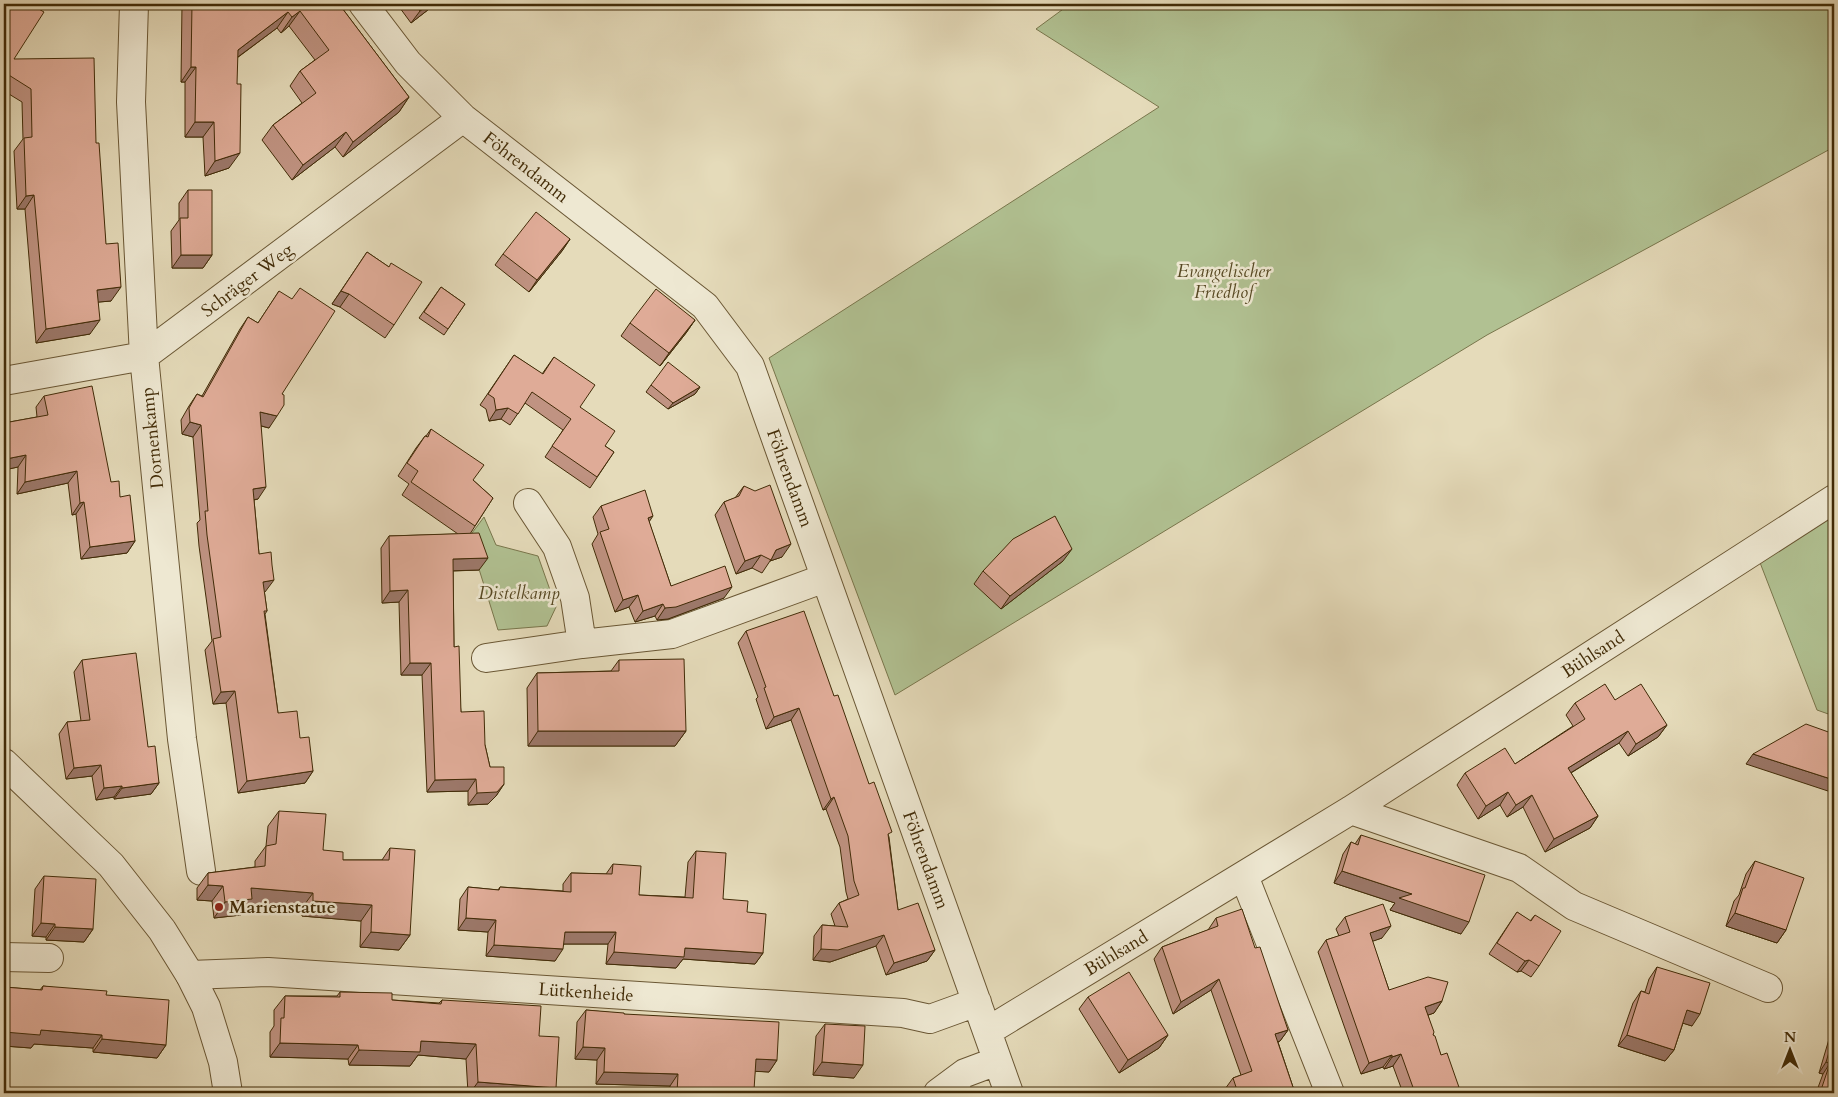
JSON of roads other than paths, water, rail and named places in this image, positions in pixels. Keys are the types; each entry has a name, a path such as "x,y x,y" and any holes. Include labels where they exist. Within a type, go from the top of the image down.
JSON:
{"street":[{"name":"Dornenkamp","path":"134,4 131,102 144,356 182,739 200,871"},
{"name":"Föhrendamm","path":"363,4 408,64 463,118 705,306 750,366 1009,1093"},
{"name":"Schräger Weg","path":"4,381 144,356 463,118"},
{"name":"Bühlsand","path":"988,1031 1351,810 1834,499"},
{"path":"528,503 557,547 575,598 582,644"},
{"path":"486,658 582,644 672,634 825,578"},
{"path":"4,763 111,865 162,930 190,975 206,1007 223,1062 228,1093"},
{"path":"1351,810 1519,868 1574,906 1768,988"},
{"path":"1244,876 1330,1093"},
{"path":"4,957 48,958"},
{"name":"Lütkenheide","path":"190,975 268,972 904,1013 930,1019 978,1002"},
{"path":"938,1093 965,1073 997,1061"}],"place":[{"name":"Marienstatue","path":"219,907"}],"park label":[{"name":"Evangelischer Friedhof","path":"1224,281"},
{"name":"Distelkamp","path":"519,593"}]}
